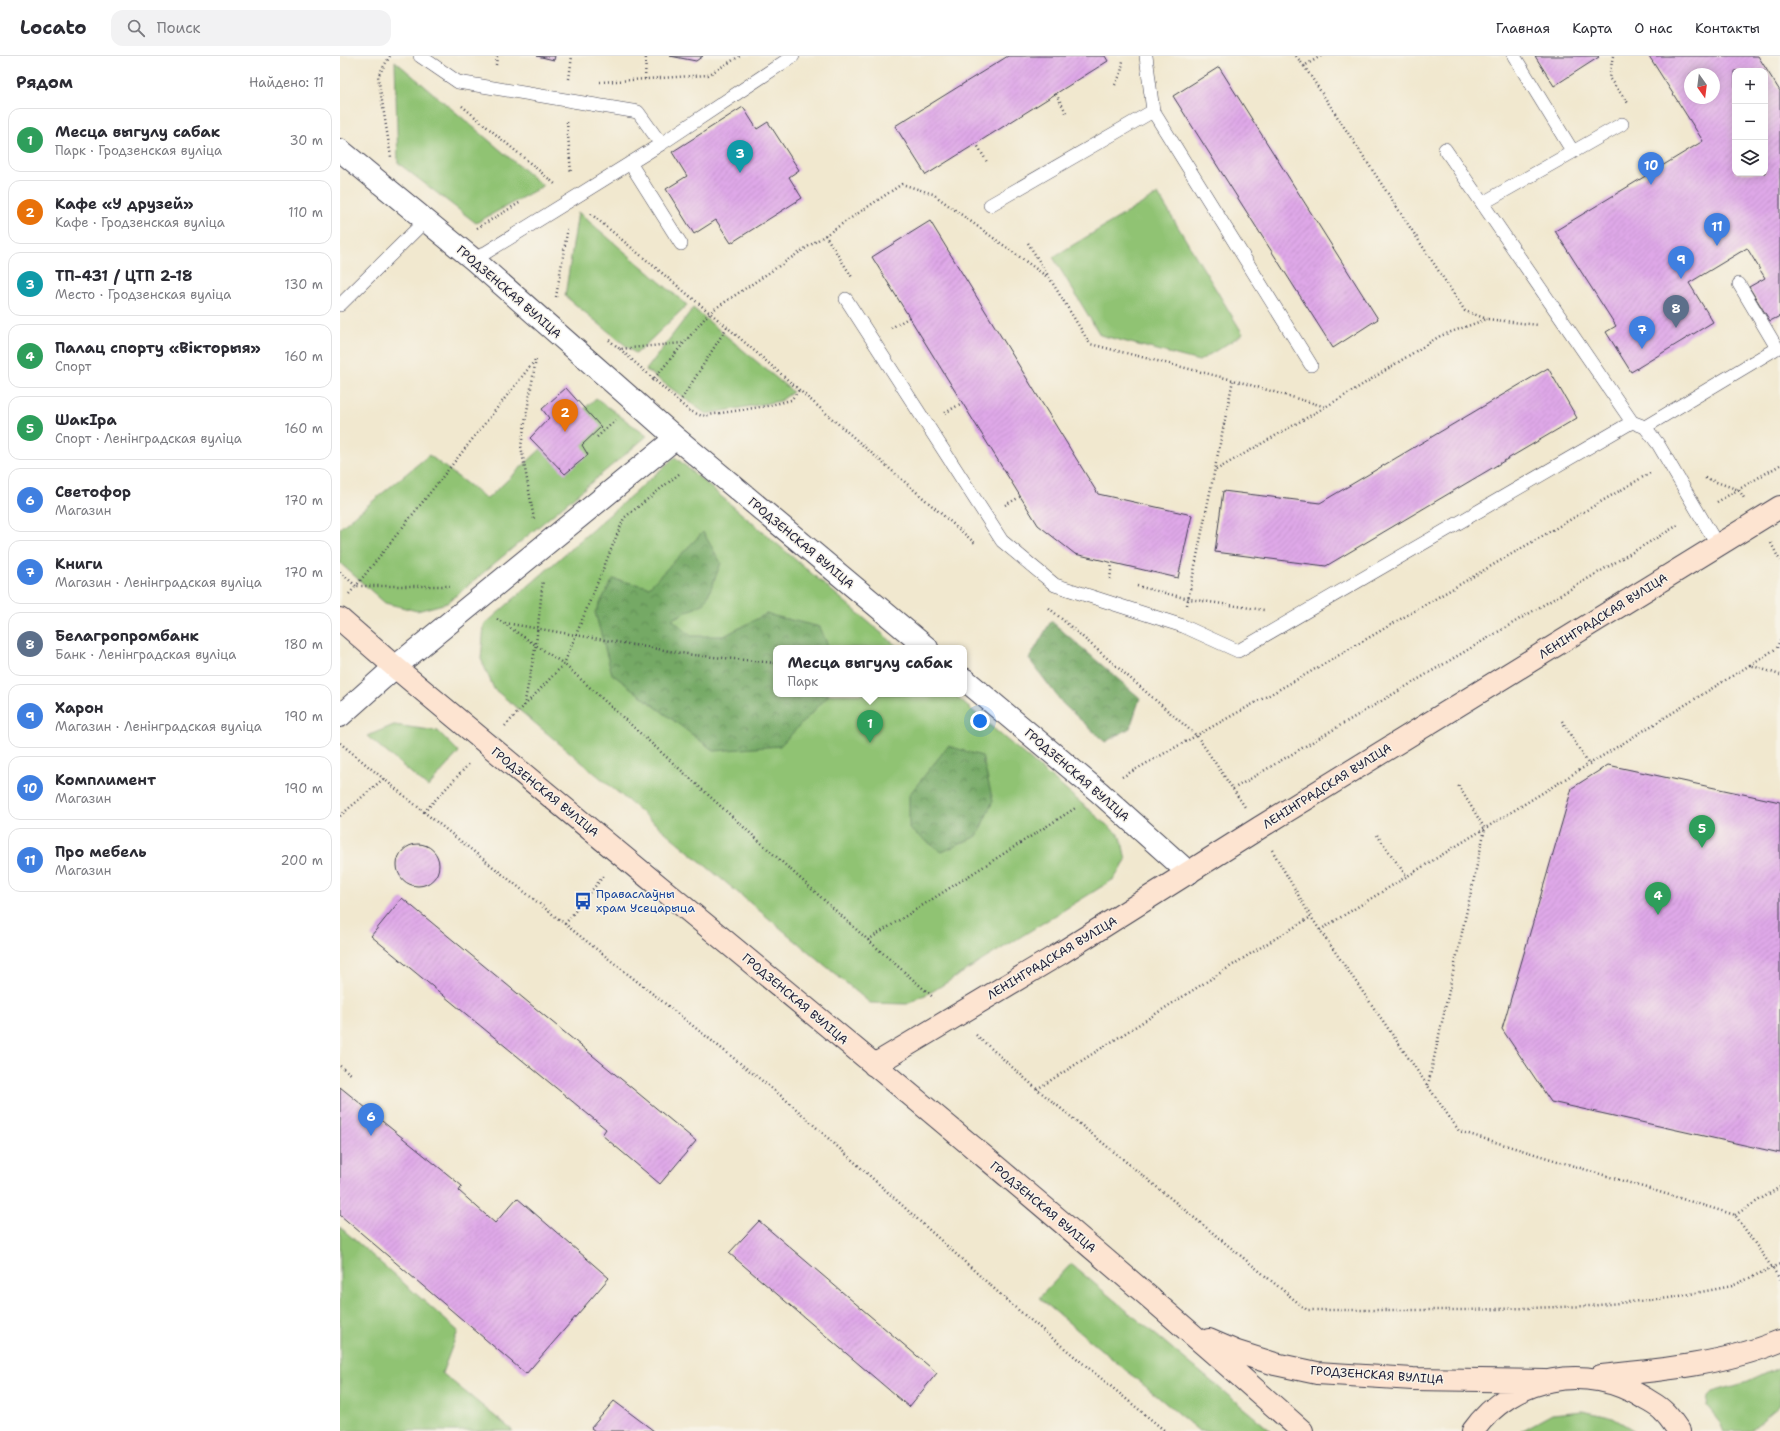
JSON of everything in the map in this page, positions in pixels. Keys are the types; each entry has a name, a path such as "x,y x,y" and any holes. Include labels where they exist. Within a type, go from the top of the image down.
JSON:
{"main road":[{"name":"ЛЕНІНГРАДСКАЯ ВУЛІЦА","path":"874,1065 1062,953 1780,507"},
{"name":"ГРОДЗЕНСКАЯ ВУЛІЦА","path":"340,619 395,667 874,1065 1192,1333 1302,1431"},
{"name":"ГРОДЗЕНСКАЯ ВУЛІЦА","path":"1192,1333 1237,1352 1275,1364 1317,1373 1413,1379 1545,1381"},
{"path":"1473,1431 1483,1417 1511,1395 1545,1381 1586,1378 1686,1365 1730,1356 1780,1341"},
{"path":"1586,1378 1628,1388 1664,1411 1679,1431"}],"street":[{"name":"ГРОДЗЕНСКАЯ ВУЛІЦА","path":"340,150 474,260 628,409 676,438 923,645"},
{"path":"340,716 395,667 676,438"},
{"name":"ГРОДЗЕНСКАЯ ВУЛІЦА","path":"967,682 1099,792 1189,873"}],"lane":[{"path":"420,56 458,82 638,112 661,144"},
{"path":"474,260 661,144 793,56"},
{"path":"1146,56 1153,111 1311,365"},
{"path":"1514,56 1573,152"},
{"path":"990,205 1153,111"},
{"path":"1483,203 1622,124"},
{"path":"1445,149 1632,422 1645,427 1668,462 1718,546"},
{"path":"630,163 681,244"},
{"path":"340,305 426,220"},
{"path":"1645,427 1777,348 1739,284"},
{"path":"846,299 1002,541 1055,585 1183,626 1238,651 1632,422"}],"path":[{"path":"390,56 378,76 392,161"},
{"path":"645,78 646,56"},
{"path":"597,82 708,75 740,56"},
{"path":"1114,85 1121,73 1124,56"},
{"path":"1296,56 1465,311 1487,319 1545,326"},
{"path":"1304,66 1321,56"},
{"path":"1613,56 1609,78 1636,114 1622,124"},
{"path":"1056,94 1067,114"},
{"path":"562,302 556,298 573,198 566,100"},
{"path":"457,102 710,312 980,548"},
{"path":"976,143 987,162"},
{"path":"548,187 554,183"},
{"path":"597,437 628,409 710,312 902,184 933,194 1050,279"},
{"path":"474,230 528,198"},
{"path":"825,235 854,280"},
{"path":"1028,243 1090,344 1233,380 1326,407"},
{"path":"886,332 910,317"},
{"path":"1216,470 1326,407 1440,336 1487,319"},
{"path":"679,402 727,327"},
{"path":"608,340 688,410 702,416 759,407 791,400 799,390"},
{"path":"620,349 683,343"},
{"path":"346,598 536,359 521,446 534,521"},
{"path":"1183,626 1216,470 1233,380"},
{"path":"939,416 962,403"},
{"path":"868,940 1099,792 1112,782 1197,736 1668,462"},
{"path":"1233,789 1780,465"},
{"path":"424,812 564,664 624,518 684,470"},
{"path":"1702,477 1739,490 1780,561"},
{"path":"1004,506 1020,497"},
{"path":"1110,579 1112,563"},
{"path":"340,572 356,586 451,586"},
{"path":"1102,577 1117,581"},
{"path":"524,707 536,644 544,578"},
{"path":"1131,584 1188,599 1265,610"},
{"path":"1046,605 1197,736"},
{"path":"773,663 693,655 502,623 536,644 564,664 868,940 1037,1089 1307,1310 1467,1310 1589,1306 1669,1298 1732,1286 1780,1264"},
{"path":"1320,930 1750,666 1777,648 1780,640"},
{"path":"1750,666 1780,675"},
{"path":"1562,721 1589,765"},
{"path":"340,742 424,812 786,1099 1011,1304 1165,1431"},
{"path":"340,816 383,779"},
{"path":"1428,1086 1485,829 1458,785"},
{"path":"1377,835 1407,877"},
{"path":"565,924 621,854"},
{"path":"1037,1089 1311,917 1459,1131 1735,1215 1774,1268 1780,1279"},
{"path":"340,1066 351,1074"},
{"path":"1735,1215 1780,1186"}],"green space":[{"path":"395,61 543,186 476,223 398,163"},
{"path":"1158,194 1243,334 1199,361 1100,335 1053,257"},
{"path":"578,212 687,305 636,354 565,296"},
{"path":"693,308 793,392 780,401 706,414 646,370"},
{"path":"596,398 647,436 447,603 417,611 385,603 340,563 340,528 429,455 487,499"},
{"path":"675,457 895,645 773,645 773,697 957,697 1121,837 1126,860 1114,879 933,991 907,1004 870,1003 494,689 481,659 484,625"},
{"path":"703,532 721,563 705,603 672,619 691,636 724,636 766,614 820,627 828,645 773,645 773,697 827,697 780,746 714,751 612,674 595,612 613,579 649,587"},
{"path":"1051,621 1140,698 1130,728 1105,742 1063,704 1029,659"},
{"path":"394,725 438,731 459,752 428,787 367,736"},
{"path":"948,746 982,756 993,801 977,836 942,852 909,829 909,795"},
{"path":"340,1227 458,1331 442,1373 513,1431 340,1431"},
{"path":"1071,1264 1271,1431 1199,1431 1039,1298"},
{"path":"1780,1367 1780,1405 1750,1431 1724,1431 1720,1422 1707,1406 1708,1396 1712,1392 1748,1382"},
{"path":"1583,1411 1613,1418 1635,1431 1521,1431 1552,1414"}],"building":[{"path":"537,56 555,56 554,60"},
{"path":"670,56 703,56 696,61"},
{"path":"1008,56 1105,56 1108,61 926,175 895,126"},
{"path":"1535,56 1598,56 1599,57 1554,86"},
{"path":"1649,56 1758,56 1766,68 1732,68 1732,176 1768,176 1768,72 1780,91 1780,316 1770,321 1749,287 1765,278 1747,248 1689,283 1713,322 1631,372 1606,332 1616,326 1555,231 1703,141"},
{"path":"1219,67 1378,319 1333,348 1173,96"},
{"path":"743,107 757,129 768,122 799,170 789,177 802,198 731,243 716,220 694,234 666,189 687,176 672,152"},
{"path":"930,221 1098,494 1192,515 1178,578 1075,554 1038,525 872,257"},
{"path":"1548,368 1577,418 1326,566 1215,552 1223,491 1320,503"},
{"path":"566,388 601,427 582,445 588,455 565,474 530,438 549,418 542,409"},
{"path":"1608,765 1780,802 1780,1153 1551,1102 1502,1029 1572,788"},
{"path":"418,844 433,850 439,865 433,880 418,886 403,880 397,865 403,850"},
{"path":"402,898 696,1141 660,1184 602,1135 606,1129 371,936"},
{"path":"340,1087 462,1186 459,1191 495,1223 517,1198 609,1278 526,1374 340,1215"},
{"path":"759,1221 937,1373 909,1407 729,1253"},
{"path":"614,1401 654,1431 595,1431 591,1428"}],"place":[{"name":"ТП-431 / ЦТП 2-18","path":"740,173"},
{"name":"Комплимент","path":"1651,185"},
{"name":"Про мебель","path":"1717,246"},
{"name":"Харон","path":"1681,279"},
{"name":"Белагропромбанк","path":"1676,328"},
{"name":"Книги","path":"1642,349"},
{"name":"Кафе «У друзей»","path":"565,432"},
{"name":"Месца выгулу сабак","path":"870,743"},
{"name":"ШакІра","path":"1702,848"},
{"name":"Праваслаўны храм Усецарыца","path":"583,901"},
{"name":"Палац спорту «Вікторыя»","path":"1658,915"},
{"name":"Светофор","path":"371,1136"}]}
